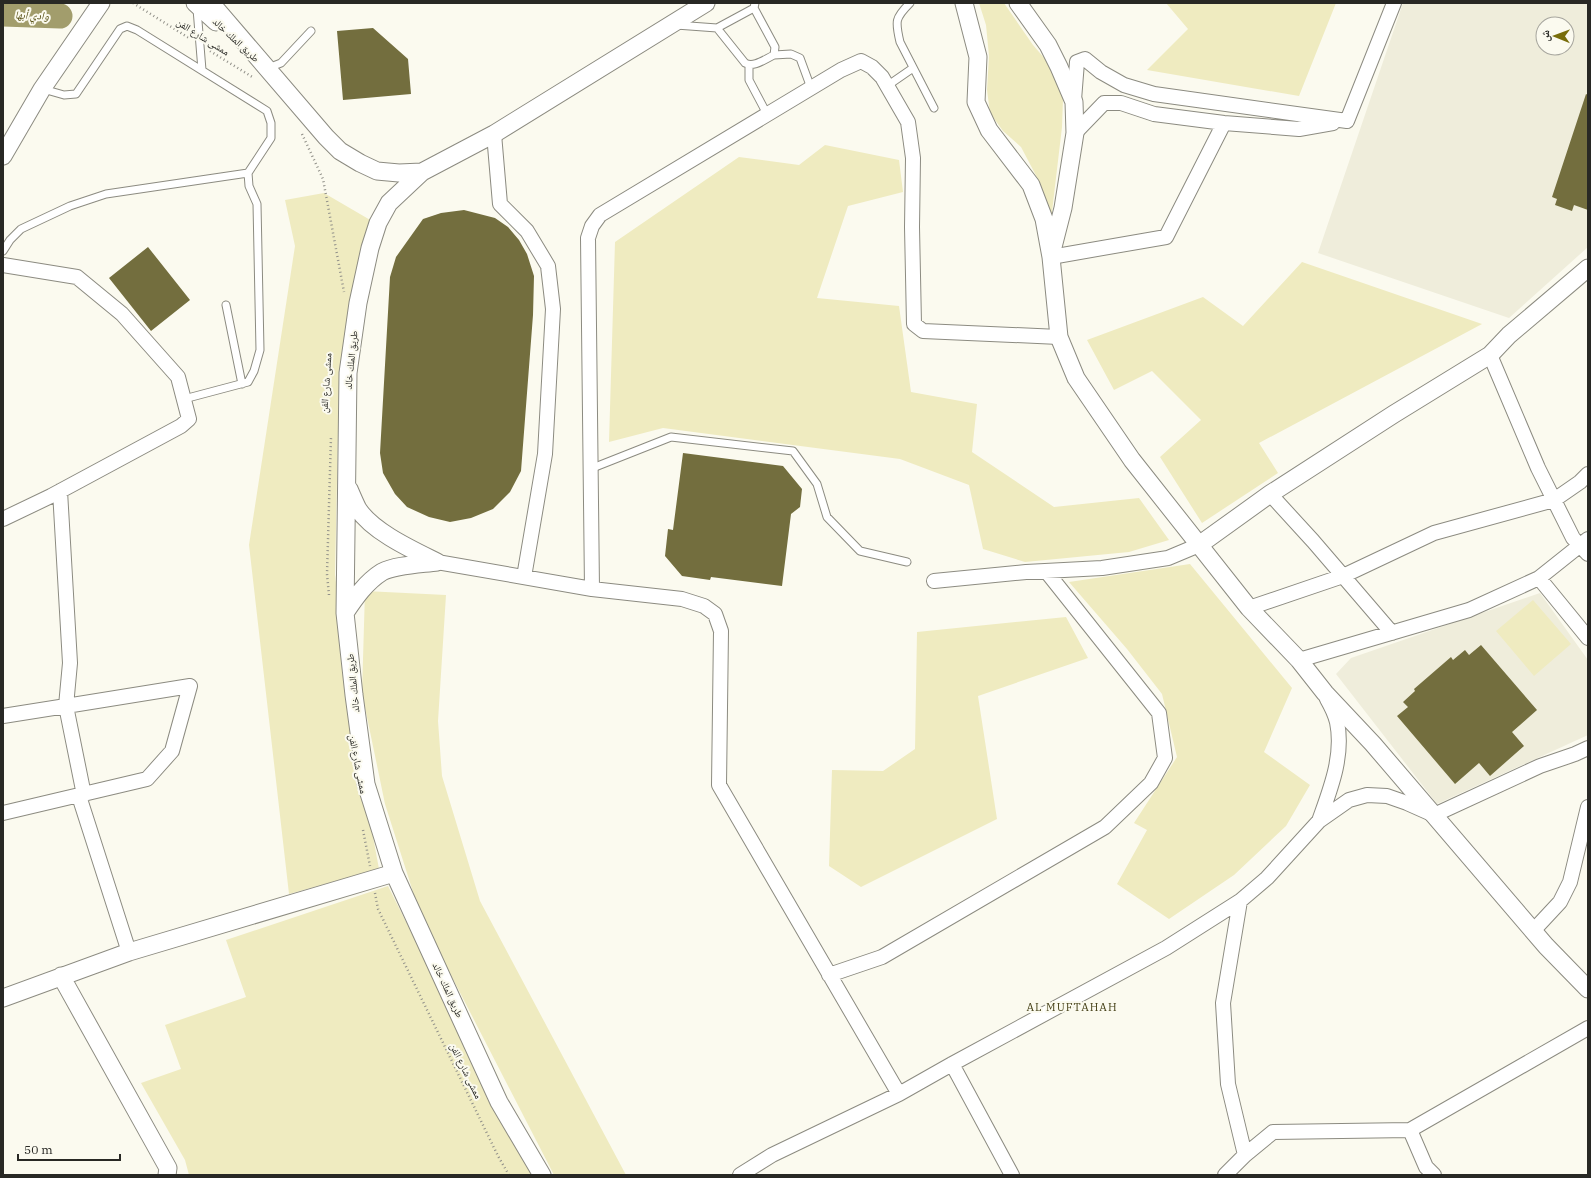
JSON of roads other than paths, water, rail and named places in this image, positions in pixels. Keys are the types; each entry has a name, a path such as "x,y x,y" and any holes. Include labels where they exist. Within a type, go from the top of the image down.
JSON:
{"street":[{"path":"3,156 42,89 101,3"},
{"name":"طريق الملك خالد","path":"201,3 266,75 340,151 360,164 377,171 399,173 422,172"},
{"path":"422,172 494,134 706,3"},
{"path":"964,3 978,57 976,102 988,130 1031,185 1044,219 1051,257 1059,337 1076,378 1132,460 1199,546 1250,608 1298,660 1325,693 1373,744 1533,931 1588,989"},
{"path":"1018,3 1048,45 1060,67 1074,102"},
{"path":"1347,121 1394,3"},
{"path":"1051,257 1063,208 1075,132 1074,102 1077,62 1085,59 1101,72 1124,84 1154,94 1347,121"},
{"path":"592,589 588,238 592,226 600,215 841,70 861,61 872,67 882,77 908,122 913,158 912,227 914,324 923,332 1059,337"},
{"path":"1075,132 1104,103 1121,103 1154,114 1224,123 1299,129 1347,121"},
{"path":"1051,257 1166,237 1224,123"},
{"path":"494,134 500,204 527,231 548,266 553,309 545,454 524,577"},
{"name":"طريق الملك خالد","path":"422,172 389,203 378,223 370,248 358,303 348,373 345,613 354,695 366,784 394,874 499,1102 542,1175"},
{"path":"3,265 77,277 122,314 178,377 189,418 181,426 60,491 3,519"},
{"path":"934,581 1026,572 1102,568 1168,558 1199,546 1270,494 1394,414 1490,355 1509,336 1588,268"},
{"path":"1298,660 1469,610 1539,578 1585,546 1573,538 1538,468 1490,355"},
{"path":"347,450 349,490 358,509 372,524 404,546 437,562 592,589 682,599 704,606 715,614 721,631 719,784 899,1094"},
{"path":"1250,608 1343,576 1434,532 1554,500 1580,482 1588,474"},
{"path":"60,491 70,663 66,706 81,796 129,952"},
{"path":"1270,494 1392,633"},
{"path":"345,613 358,594 383,572 410,565 437,562"},
{"path":"829,975 882,957 1106,827 1151,783 1165,758 1159,713 1046,571"},
{"path":"1539,578 1588,638"},
{"path":"3,716 190,686 172,751 147,779 81,796 3,813"},
{"path":"1319,821 1332,786 1339,743 1336,720 1325,693"},
{"path":"740,1175 772,1155 899,1094 1166,948 1240,901 1267,878 1319,821 1349,800 1366,795 1387,796 1434,815 1540,766 1576,754 1588,748"},
{"path":"1533,931 1560,902 1570,882 1588,807"},
{"path":"3,998 129,952 394,874"},
{"path":"1240,901 1223,1003 1228,1084 1245,1155"},
{"path":"61,976 168,1168 167,1175"},
{"path":"1225,1175 1245,1155 1273,1132 1410,1130 1588,1028"},
{"path":"952,1064 1012,1175"},
{"path":"1410,1130 1426,1172"}],"lane":[{"path":"201,3 200,44 202,70"},
{"path":"910,3 899,14 896,23 900,42 934,108"},
{"path":"672,24 717,28 754,5 775,47 774,55"},
{"path":"42,89 64,95 76,94 120,29 127,26 137,30 267,111 271,124 271,138 248,173 249,186 257,204 260,350 254,371 248,382 184,399"},
{"path":"717,28 745,63 749,65"},
{"path":"266,75 281,63 311,31"},
{"path":"749,65 774,55 791,54 800,58 811,88"},
{"path":"749,65 749,80 767,114"},
{"path":"887,86 913,68"},
{"path":"3,251 10,240 21,229 70,206 99,196 248,173"},
{"path":"226,305 242,384"},
{"path":"590,469 671,437 792,451 817,484 827,517 860,551 907,562"}],"waterway":[{"name":"وادي أبها","path":"3,14 60,16"}],"district":[{"name":"AL MUFTAHAH","path":"1072,1007"}]}
